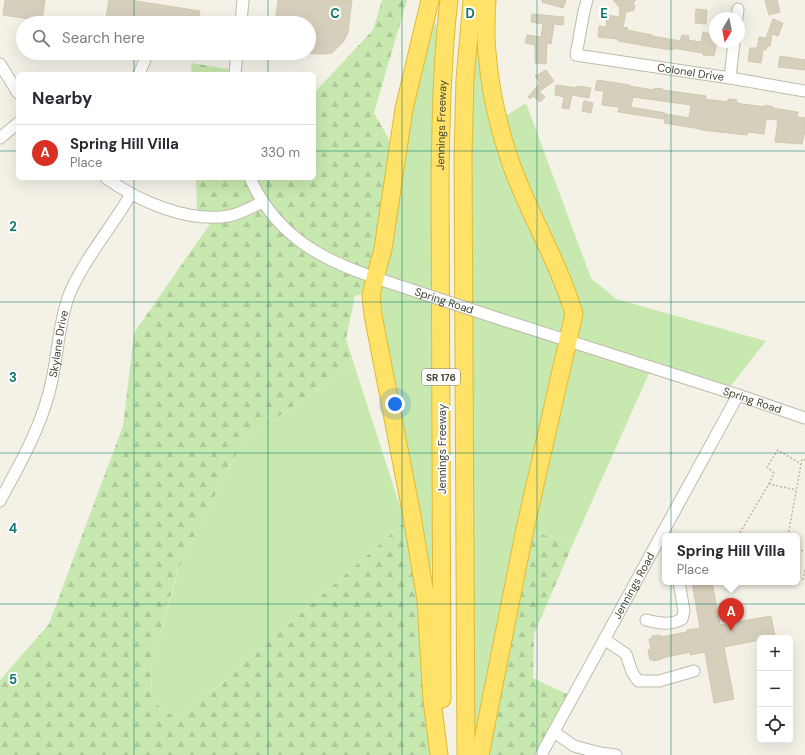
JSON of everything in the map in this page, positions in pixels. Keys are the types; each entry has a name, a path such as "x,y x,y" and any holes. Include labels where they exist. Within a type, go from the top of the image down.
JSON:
{"highway":[{"path":"430,0 404,109 383,249 372,296 372,315 412,516 426,600 432,700 440,755"},
{"name":"Jennings Freeway","path":"440,755 443,653 440,178 443,77 449,0"},
{"name":"Jennings Freeway","path":"466,755 463,155 465,79 472,0"},
{"path":"480,755 526,529 574,314 568,293 523,195 507,152 495,107 487,51 487,0"}],"street":[{"path":"242,16 243,0"},
{"name":"Colonel Drive","path":"587,0 576,55 805,91"},
{"path":"730,78 733,48"},
{"path":"140,72 145,60"},
{"path":"235,72 236,60"},
{"path":"0,64 16,90"},
{"path":"0,138 16,125"},
{"path":"109,180 131,194 160,206 197,217 214,218 230,216 262,202"},
{"name":"Spring Road","path":"251,180 262,202 292,234 317,254 339,265 567,342 738,395 805,418"},
{"name":"Skylane Drive","path":"0,501 39,426 49,395 63,317 69,296 80,272 131,194"},
{"name":"Jennings Road","path":"662,533 738,395"},
{"name":"Jennings Road","path":"541,755 662,533"},
{"path":"646,620 666,624 682,619 684,611 680,585"},
{"path":"604,639 626,654 632,672 638,681 659,681 694,671"},
{"path":"554,732 574,746 600,753 616,755"}],"path":[{"path":"740,533 769,484 774,473 767,467 778,450 801,464"},
{"path":"789,533 802,459 805,460"},
{"path":"769,484 796,490"},
{"path":"803,580 805,569"}],"green space":[{"path":"382,0 407,0 374,113 397,153 372,291 355,296 346,339 354,364 242,442 178,569 152,663 151,701 175,717 222,683 405,522 422,578 439,755 0,755 0,680 49,624 123,426 134,333 214,218 197,217 196,180 316,180 316,91 373,30"},
{"path":"437,7 435,21 444,62 441,338 431,579 428,582 375,278 397,153"},
{"path":"470,23 486,27 499,120 526,103 591,278 616,299 766,341 726,392 651,369 573,544 525,529 482,743 466,737"},
{"path":"191,63 235,70 235,72 192,72"},
{"path":"354,364 405,522 222,683 175,717 151,701 152,663 179,567 242,442"},
{"path":"525,529 573,544 534,634 533,678 573,697 541,755 480,755"}],"building":[{"path":"5,0 45,0 43,16 16,17 3,15"},
{"path":"109,0 129,0 200,11 199,16 106,16"},
{"path":"278,0 352,0 348,32 344,41 332,53 316,54 316,16 276,16"},
{"path":"542,0 566,0 563,8 542,2"},
{"path":"613,0 636,0 633,3 635,6 634,10 626,12 623,27 628,28 627,30 680,41 682,35 689,36 688,40 701,42 703,32 709,33 709,48 716,48 714,56 673,48 673,50 652,47 618,41 618,39 598,37 599,26 606,27 607,15 619,17 620,8"},
{"path":"765,0 777,0 780,12 769,15"},
{"path":"696,9 707,10 706,24 695,23"},
{"path":"532,14 564,17 563,25 554,24 551,44 547,43 546,64 535,63 535,45 525,43 527,35 541,37 543,24 531,22"},
{"path":"773,19 783,23 778,36 772,34 770,46 767,46 766,50 763,50 761,63 748,61 750,48 757,48 759,37 766,38"},
{"path":"780,56 805,60 805,70 778,67"},
{"path":"546,70 554,81 539,92 545,97 540,102 533,96 530,99 528,97 540,83 535,76"},
{"path":"597,80 654,90 654,88 663,89 706,96 705,99 728,102 728,99 737,100 736,102 742,104 765,107 765,105 773,108 798,112 797,117 805,118 805,131 802,144 775,142 778,120 766,119 764,134 748,132 747,135 701,130 664,123 666,114 689,118 691,105 633,97 631,107 665,113 664,119 618,112 619,107 602,105 604,91 595,90"},
{"path":"556,85 591,88 589,98 572,95 569,109 562,108 564,97 555,95"},
{"path":"584,101 593,103 591,113 582,111"},
{"path":"693,585 713,585 720,625 771,616 775,635 757,635 757,641 724,647 734,699 714,703 705,652 690,655 690,652 653,661 653,659 650,660 648,650 651,649 649,639 652,639 652,636 660,635 661,637 687,632 687,630 700,628"}],"place":[{"name":"Spring Hill Villa","path":"731,631"}]}
